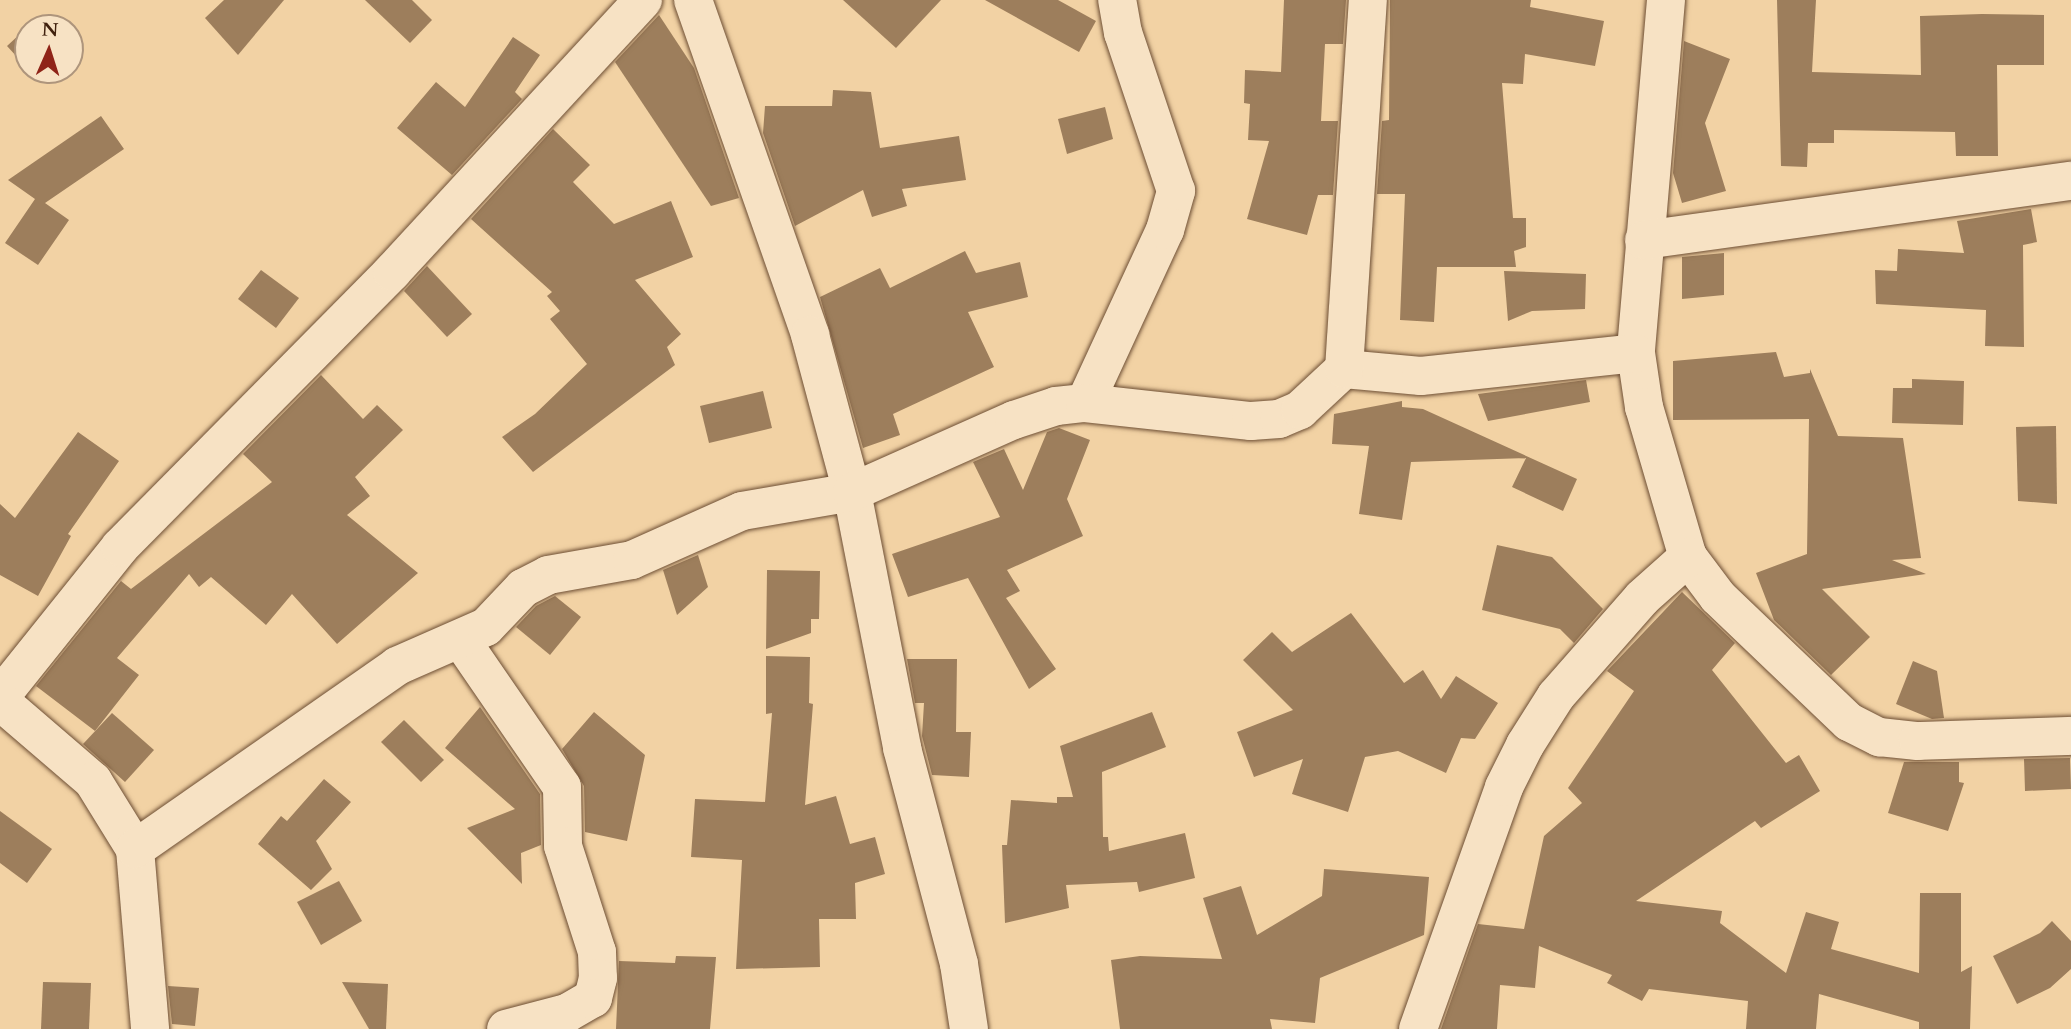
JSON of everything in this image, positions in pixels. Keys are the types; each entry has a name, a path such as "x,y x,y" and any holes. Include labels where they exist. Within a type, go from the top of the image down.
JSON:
{"street":[{"path":"150,1029 135,849 93,780 0,699 120,547 392,272 643,0"},
{"path":"693,0 810,335 852,492 902,748 960,964 969,1029"},
{"path":"1085,403 1165,230 1176,191 1123,33 1117,0"},
{"path":"135,849 397,666 486,627 523,588 548,575 632,560 742,511 852,492 1014,420 1056,406 1085,403 1251,421 1279,419 1300,410 1344,369 1368,0"},
{"path":"1666,0 1636,353 1644,407 1672,515 1688,556 1718,597 1820,695 1849,722 1879,737 1918,741 2071,736"},
{"path":"1644,240 2071,181"},
{"path":"1344,369 1422,376 1636,353"},
{"path":"1418,1029 1504,787 1525,745 1556,696 1642,598 1688,556"},
{"path":"461,640 562,787 563,846 597,952 598,978 593,998 567,1013 506,1029"}],"building":[{"path":"224,0 284,0 238,55 205,18"},
{"path":"365,0 412,0 432,20 410,43"},
{"path":"843,0 941,0 896,48"},
{"path":"985,0 1058,0 1096,21 1079,52"},
{"path":"1284,0 1346,0 1343,44 1325,44 1321,121 1338,121 1333,195 1318,195 1307,235 1247,219 1269,141 1248,140 1250,104 1244,103 1245,70 1281,72"},
{"path":"1390,0 1531,0 1530,7 1604,21 1595,66 1525,54 1523,84 1502,83 1513,218 1526,218 1526,247 1514,251 1516,267 1437,267 1434,322 1400,320 1405,194 1377,194 1382,121 1389,120"},
{"path":"1777,0 1816,0 1812,72 1921,75 1920,16 1982,14 2044,15 2044,65 1997,65 1998,156 1956,156 1955,132 1834,130 1834,143 1808,143 1807,167 1781,166"},
{"path":"659,15 694,68 739,198 711,206 615,62"},
{"path":"513,37 540,55 515,92 522,99 452,175 397,128 436,82 465,107"},
{"path":"14,40 14,54 7,46"},
{"path":"1684,41 1730,59 1705,123 1726,191 1682,203 1673,173"},
{"path":"833,90 871,92 880,148 959,136 966,180 902,189 907,206 872,217 863,190 795,226 763,133 765,106 832,106"},
{"path":"1105,107 1113,139 1067,154 1058,119"},
{"path":"101,116 124,149 45,203 69,220 38,265 5,243 35,199 8,180"},
{"path":"553,129 590,165 573,182 614,224 671,201 693,257 635,280 681,334 667,347 675,365 533,472 502,437 535,414 587,364 550,319 560,311 547,296 552,292 471,219"},
{"path":"2031,209 2037,242 2023,245 2024,347 1985,346 1986,310 1876,304 1875,270 1897,271 1898,249 1964,253 1957,221"},
{"path":"965,251 976,273 1020,262 1028,297 968,312 994,367 893,414 900,435 863,448 820,297 880,268 890,288"},
{"path":"1724,253 1724,295 1682,299 1682,257"},
{"path":"427,266 472,314 447,337 404,291"},
{"path":"261,270 299,298 276,328 238,299"},
{"path":"1504,271 1586,274 1585,309 1532,311 1508,321"},
{"path":"1776,352 1784,377 1810,373 1810,369 1838,436 1903,438 1921,558 1892,560 1926,574 1822,589 1870,637 1831,675 1774,620 1756,573 1807,554 1809,419 1673,420 1673,361"},
{"path":"321,375 363,419 377,405 403,430 355,477 370,496 347,515 418,573 337,644 292,594 266,625 211,577 199,587 189,574 117,658 139,675 95,731 36,686 121,581 131,589 272,482 243,454"},
{"path":"1912,379 1964,381 1963,425 1892,423 1893,388 1912,388"},
{"path":"1586,380 1590,402 1488,421 1478,394"},
{"path":"763,391 772,428 709,443 700,406"},
{"path":"1402,401 1402,407 1423,409 1577,479 1563,511 1512,487 1526,458 1411,462 1402,520 1359,514 1369,446 1332,444 1334,414"},
{"path":"2056,426 2057,504 2018,501 2016,427"},
{"path":"1059,428 1090,440 1067,499 1083,536 1007,570 1020,591 1006,598 1056,669 1029,689 968,578 908,597 892,554 1000,517 973,462 1004,449 1023,490 1047,432"},
{"path":"78,432 119,461 68,534 71,536 38,596 0,575 0,504 15,518"},
{"path":"1497,545 1552,557 1603,609 1574,643 1560,629 1482,610"},
{"path":"698,555 708,587 677,615 663,570"},
{"path":"767,570 820,571 819,619 811,619 811,633 766,649"},
{"path":"1682,592 1735,643 1712,670 1786,763 1799,755 1820,791 1761,828 1755,821 1636,901 1722,911 1720,923 1786,973 1806,912 1839,922 1831,949 1919,973 1920,893 1961,893 1961,972 1972,966 1970,1029 1919,1029 1919,1022 1819,994 1816,1029 1746,1029 1748,1001 1649,989 1642,1001 1607,983 1612,975 1539,946 1535,988 1500,985 1497,1029 1441,1029 1478,924 1524,929 1544,836 1582,803 1568,788 1634,691 1607,671"},
{"path":"555,596 581,617 550,655 516,627 536,606"},
{"path":"1351,613 1404,683 1423,670 1441,699 1456,676 1498,703 1475,739 1461,738 1446,773 1398,751 1365,757 1348,812 1292,794 1303,759 1254,777 1237,732 1293,710 1243,660 1272,632 1292,652"},
{"path":"766,656 810,657 809,703 813,704 805,805 836,796 850,844 875,837 885,874 855,883 856,919 819,919 820,967 736,969 742,860 691,857 695,799 765,802 772,713 766,714"},
{"path":"907,659 957,659 956,732 971,732 969,777 932,775 922,736 924,703 915,703"},
{"path":"1913,661 1937,671 1944,718 1932,719 1896,704"},
{"path":"480,707 540,794 541,845 521,853 522,884 467,828 515,809 445,748"},
{"path":"594,712 645,755 627,841 585,832 584,786 562,749"},
{"path":"1152,712 1166,747 1102,772 1103,837 1108,837 1109,851 1185,833 1195,878 1139,892 1137,882 1066,885 1069,908 1005,923 1002,845 1007,845 1011,800 1057,803 1057,797 1073,797 1060,746"},
{"path":"112,713 154,750 125,782 83,744"},
{"path":"404,720 444,760 421,782 381,742"},
{"path":"2070,758 2071,789 2025,791 2024,759"},
{"path":"1904,762 1959,762 1959,782 1964,783 1948,831 1888,813"},
{"path":"324,779 351,802 316,841 332,869 311,890 258,844 281,816 287,821"},
{"path":"0,811 52,849 27,883 0,863"},
{"path":"1324,869 1429,877 1424,935 1320,978 1315,1023 1270,1019 1272,1029 1120,1029 1111,960 1140,956 1222,959 1203,898 1241,886 1257,935 1322,896"},
{"path":"339,881 362,921 321,945 297,902"},
{"path":"2052,921 2071,941 2071,969 2050,988 2017,1004 1993,956 2040,933"},
{"path":"676,956 716,957 710,1029 616,1029 619,961 675,963"},
{"path":"43,982 91,983 89,1029 41,1029"},
{"path":"342,982 388,984 386,1029 369,1029"},
{"path":"168,986 199,988 195,1026 172,1024"}]}
